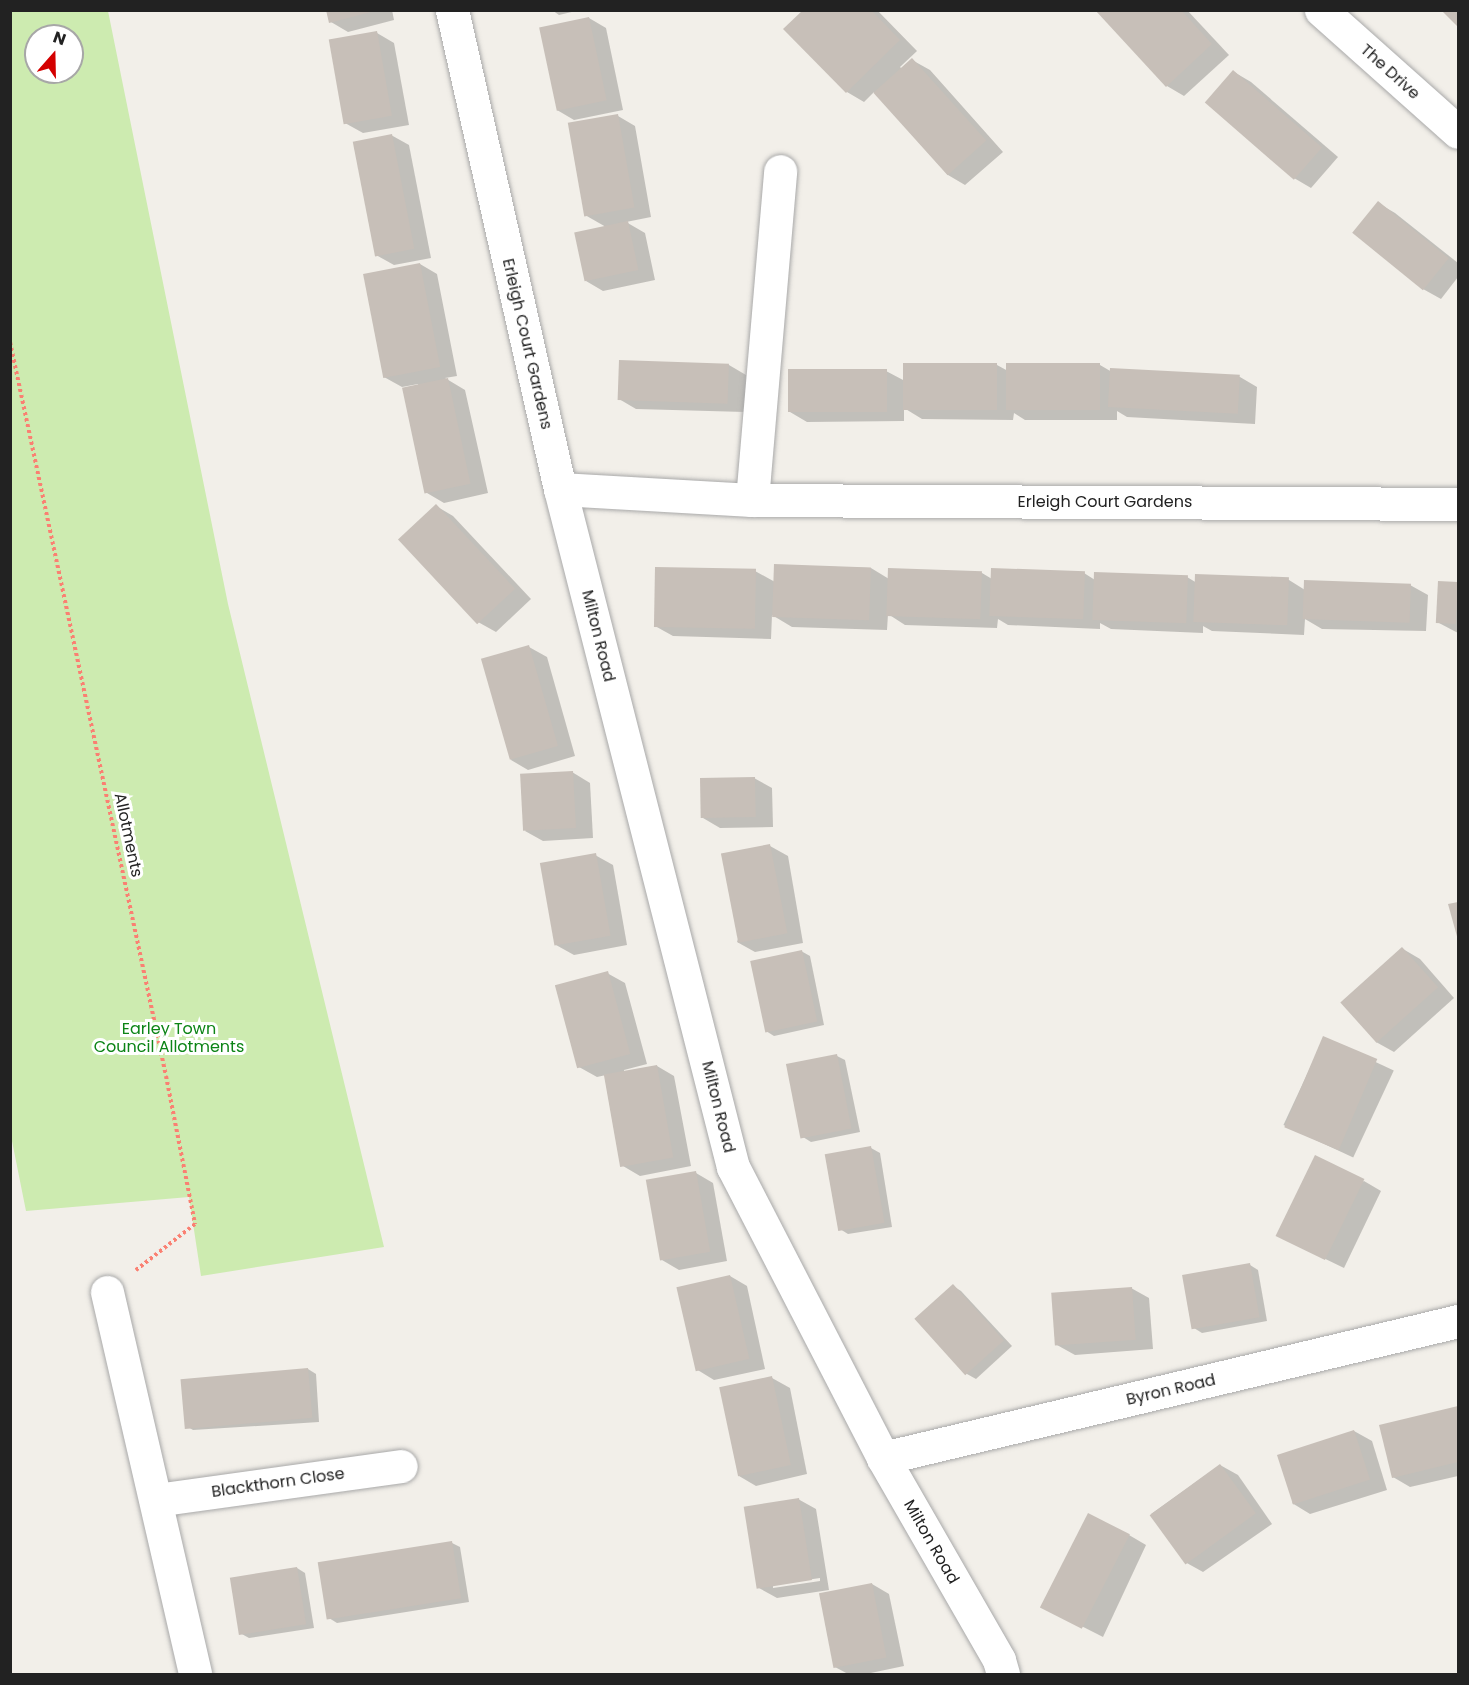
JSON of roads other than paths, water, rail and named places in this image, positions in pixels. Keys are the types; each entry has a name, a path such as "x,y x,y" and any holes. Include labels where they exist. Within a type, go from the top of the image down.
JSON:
{"street":[{"name":"Erleigh Court Gardens","path":"452,10 560,489 752,500 1458,504"},
{"name":"The Drive","path":"1322,10 1458,132"},
{"path":"752,500 780,171"},
{"name":"Milton Road","path":"560,489 733,1167 883,1458 999,1660 1003,1674"},
{"path":"107,1292 195,1674"},
{"name":"Byron Road","path":"883,1458 1458,1321"},
{"name":"Blackthorn Close","path":"156,1500 401,1466"}],"park label":[{"name":"Earley Town Council Allotments","path":"169,1038"}]}
